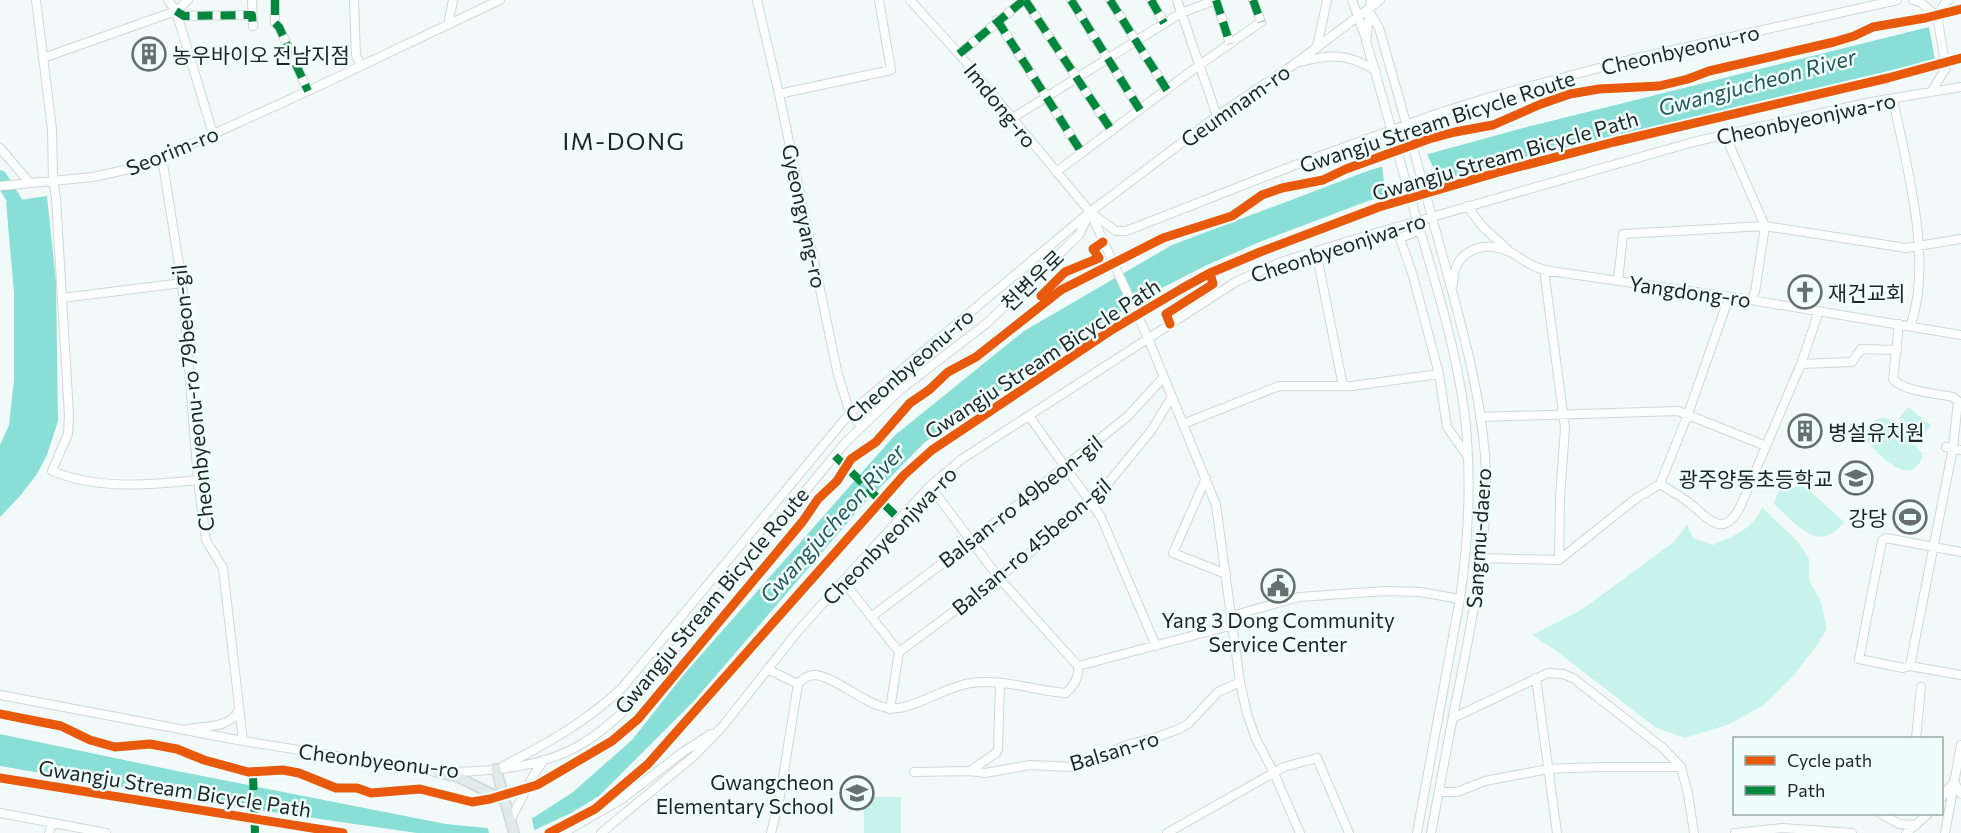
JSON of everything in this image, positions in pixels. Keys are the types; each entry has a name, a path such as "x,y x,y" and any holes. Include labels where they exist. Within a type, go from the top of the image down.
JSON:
{"main road":[{"path":"496,769 514,833"},
{"path":"437,772 467,781 504,800"}],"street":[{"path":"36,0 52,129 53,181 56,198 69,425 65,443 52,471 70,477 129,485 198,480"},
{"path":"168,0 176,11 213,134"},
{"path":"43,58 176,11 188,0"},
{"path":"252,0 253,26"},
{"path":"275,0 275,23 279,27 308,91"},
{"path":"354,0 356,55 361,66"},
{"path":"448,25 453,0"},
{"name":"Seorim-ro","path":"0,186 93,177 125,171 162,158 500,0"},
{"name":"Gyeongyang-ro","path":"757,0 838,375 850,413 862,427"},
{"path":"779,94 891,70 879,0"},
{"name":"Imdong-ro","path":"910,0 959,54 1090,212"},
{"path":"959,54 997,20 1024,0 1112,131"},
{"path":"1071,0 1140,110"},
{"path":"1110,0 1167,90"},
{"path":"1151,0 1164,23"},
{"path":"1177,0 1217,116"},
{"path":"1011,119 1181,13 1216,0 1230,44"},
{"path":"1056,172 1198,66 1262,22 1253,0"},
{"path":"1317,47 1328,0"},
{"path":"1352,0 1376,71 1390,130"},
{"path":"1366,41 1368,10 1372,0"},
{"name":"Geumnam-ro","path":"1090,212 1217,116 1296,63 1380,0"},
{"path":"1879,4 1888,0"},
{"name":"Cheonbyeonu-ro","path":"0,695 243,741 437,772 496,769 532,752 585,720 622,688 850,413 1090,212 1116,231 1126,231 1390,130 1490,97 1633,59 1898,0"},
{"path":"1913,0 1920,2 1938,16"},
{"path":"1931,92 1946,68 1938,16 1949,0"},
{"path":"1368,10 1379,28 1407,125"},
{"path":"176,11 184,16 252,15"},
{"path":"997,20 1082,153"},
{"path":"1296,63 1334,55 1354,59 1376,71"},
{"name":"Cheonbyeonjwa-ro","path":"601,833 672,776 723,726 767,669 930,486 962,459 1238,281 1281,262 1417,221 1432,212 1467,206 1725,135 1961,87"},
{"path":"1893,99 1912,193 1918,247 1919,274 1915,311 1910,326"},
{"name":"Sangmu-daero","path":"1407,125 1470,355 1485,457 1485,509 1476,597 1431,833"},
{"name":"Sangmu-daero","path":"1390,130 1450,342 1464,409 1467,456 1468,524 1460,599 1420,820 1415,833"},
{"path":"1725,135 1765,226 1755,292 1751,300"},
{"path":"0,148 30,183"},
{"name":"Cheonbyeonu-ro 79beon-gil","path":"162,158 182,283 198,480 206,540 223,568 243,741"},
{"path":"1467,206 1482,226 1510,252"},
{"path":"1090,212 1148,338 1216,505 1240,682 1251,726 1300,833"},
{"name":"천변우로","path":"496,769 545,759 584,743 607,727 625,710 845,443 900,390 987,323 1079,235 1090,212"},
{"path":"1618,281 1623,234 1765,226 1893,246 1918,247 1961,240"},
{"path":"1420,230 1400,238 1413,276 1438,374 1447,427 1467,456"},
{"name":"Yangdong-ro","path":"1453,291 1454,268 1466,253 1486,247 1510,252 1544,270 1751,300 1961,335"},
{"path":"1316,251 1343,386"},
{"path":"1544,270 1564,415 1565,440 1560,498 1559,560"},
{"path":"62,298 182,283"},
{"path":"1481,558 1559,560 1634,500 1660,484 1688,414 1729,297"},
{"path":"1660,484 1687,501 1710,522 1723,524 1736,515 1801,364 1819,311"},
{"path":"1899,324 1898,350 1893,379 1897,384 1905,387 1953,397 1958,401 1953,448 1910,666"},
{"path":"1801,364 1852,362 1861,349 1898,350"},
{"path":"1183,424 1279,386 1343,386 1438,374"},
{"name":"Balsan-ro 49beon-gil","path":"871,617 972,541 1128,416 1163,378"},
{"name":"Balsan-ro 45beon-gil","path":"899,652 999,578 1090,503 1139,447 1171,398"},
{"path":"1480,417 1678,411 1766,446"},
{"path":"1029,416 1101,518 1156,646"},
{"path":"1206,478 1173,553 1226,574"},
{"path":"771,833 780,796 798,684 803,678 822,677 871,703 890,709 903,707 970,683 1000,683 1066,693 1074,685 1079,673 1078,666 999,578 930,486"},
{"path":"1961,552 1886,538 1881,542 1859,659 1903,668 1910,666 1961,675"},
{"path":"843,581 899,652 890,709"},
{"path":"1078,666 1156,646 1299,597 1386,591 1420,592 1460,599"},
{"path":"767,669 798,684"},
{"path":"1453,718 1536,678 1548,674 1563,674 1573,678 1663,748 1681,767 1694,833"},
{"path":"1536,678 1557,833"},
{"name":"Balsan-ro","path":"914,772 985,773 1030,765 1073,767 1130,744 1179,729 1188,724 1218,692 1240,682"},
{"path":"970,771 990,758 998,749 1000,683"},
{"path":"1916,737 1921,687"},
{"path":"182,730 226,723 234,717 239,708"},
{"name":"Cheonbyeonjwa-ro","path":"563,833 622,799 683,752 723,726"},
{"path":"1945,833 1961,745"},
{"path":"1167,833 1284,767 1317,758 1349,833"},
{"path":"510,821 533,776 545,759"},
{"path":"1439,792 1456,792 1485,781 1548,769 1681,767"},
{"path":"1954,782 1961,794"},
{"path":"1943,795 1954,782"},
{"path":"0,813 106,833"},
{"path":"1884,815 1899,824 1916,825"},
{"path":"1906,833 1926,815"},
{"path":"50,833 52,823"},
{"path":"1736,833 1783,828 1852,833"}],"shaded area":[{"path":"1908,407 1931,425 1922,437 1899,419"},
{"path":"1882,417 1893,421 1922,453 1921,461 1911,470 1904,470 1889,463 1865,438 1870,424"},
{"path":"1783,477 1793,488 1802,484 1844,522 1835,532 1826,536 1808,533 1799,527 1774,504"},
{"path":"1762,507 1799,543 1809,559 1809,580 1821,602 1827,629 1794,675 1765,704 1730,724 1685,738 1655,727 1532,635 1581,610 1674,542 1687,524 1693,538 1713,545 1748,526 1754,521"},
{"path":"864,797 901,797 901,833 864,833"}],"water":[{"name":"Gwangjucheon River","path":"1929,27 1935,60 1508,161 1368,201 1262,241 1156,291 1086,332 925,442 861,507 694,701 599,796 571,813 528,833 417,833 250,809 0,766 0,734 446,824 506,828 522,823 573,792 632,740 685,673 894,436 1024,331 1172,245 1370,170 1523,128"},
{"path":"47,196 56,282 58,421 47,455 37,474 0,517 0,445 9,425 14,380 14,293 6,202"}],"pier":[{"path":"1426,152 1434,169 1434,184 1392,197 1384,183 1382,164"},
{"path":"531,815 535,833 489,833 487,825 506,825"}],"waterway":[{"path":"0,177 24,216"}],"marked path":[{"path":"275,0 275,23 279,27 308,91"},
{"path":"959,54 1024,0"},
{"path":"1025,0 1112,131"},
{"path":"1071,0 1140,110"},
{"path":"1110,0 1167,90"},
{"path":"1151,0 1164,23"},
{"path":"1216,0 1230,44"},
{"path":"1253,0 1261,22"},
{"path":"176,11 184,16 252,15 253,26"},
{"path":"997,20 1082,153"},
{"path":"835,456 899,519"},
{"path":"253,775 255,833"}],"cycle path":[{"name":"Gwangju Stream Bicycle Route","path":"0,714 61,726 90,740 115,747 150,744 177,749 204,760 248,772 283,770 299,773 336,788 357,788 371,793 420,789 472,802 537,785 612,741 638,719 803,521 818,499 837,481 851,459 876,442 910,403 929,390 948,372 976,357 1061,290 1163,238 1232,216 1262,195 1282,188 1323,180 1346,169 1429,139 1493,125 1570,94 1599,89 1659,86 1709,71 1834,42 1873,27 1961,9"},
{"name":"Gwangju Stream Bicycle Path","path":"549,833 595,809 648,764 904,475 932,450 1110,331 1210,273 1379,207 1499,172 1614,142 1888,78 1961,58"},
{"path":"1041,296 1065,272 1099,258 1093,249 1103,242"},
{"path":"1170,324 1166,314 1213,284 1210,273"},
{"name":"Gwangju Stream Bicycle Path","path":"0,778 343,833"}],"place":[{"name":"농우바이오 전남지점","path":"149,54"},
{"name":"재건교회","path":"1805,292"},
{"name":"병설유치원","path":"1805,431"},
{"name":"광주양동초등학교","path":"1856,478"},
{"name":"강당","path":"1910,517"},
{"name":"Yang 3 Dong Community Service Center","path":"1278,586"},
{"name":"Gwangcheon Elementary School","path":"857,793"}],"district":[{"name":"IM-DONG","path":"624,140"}]}
